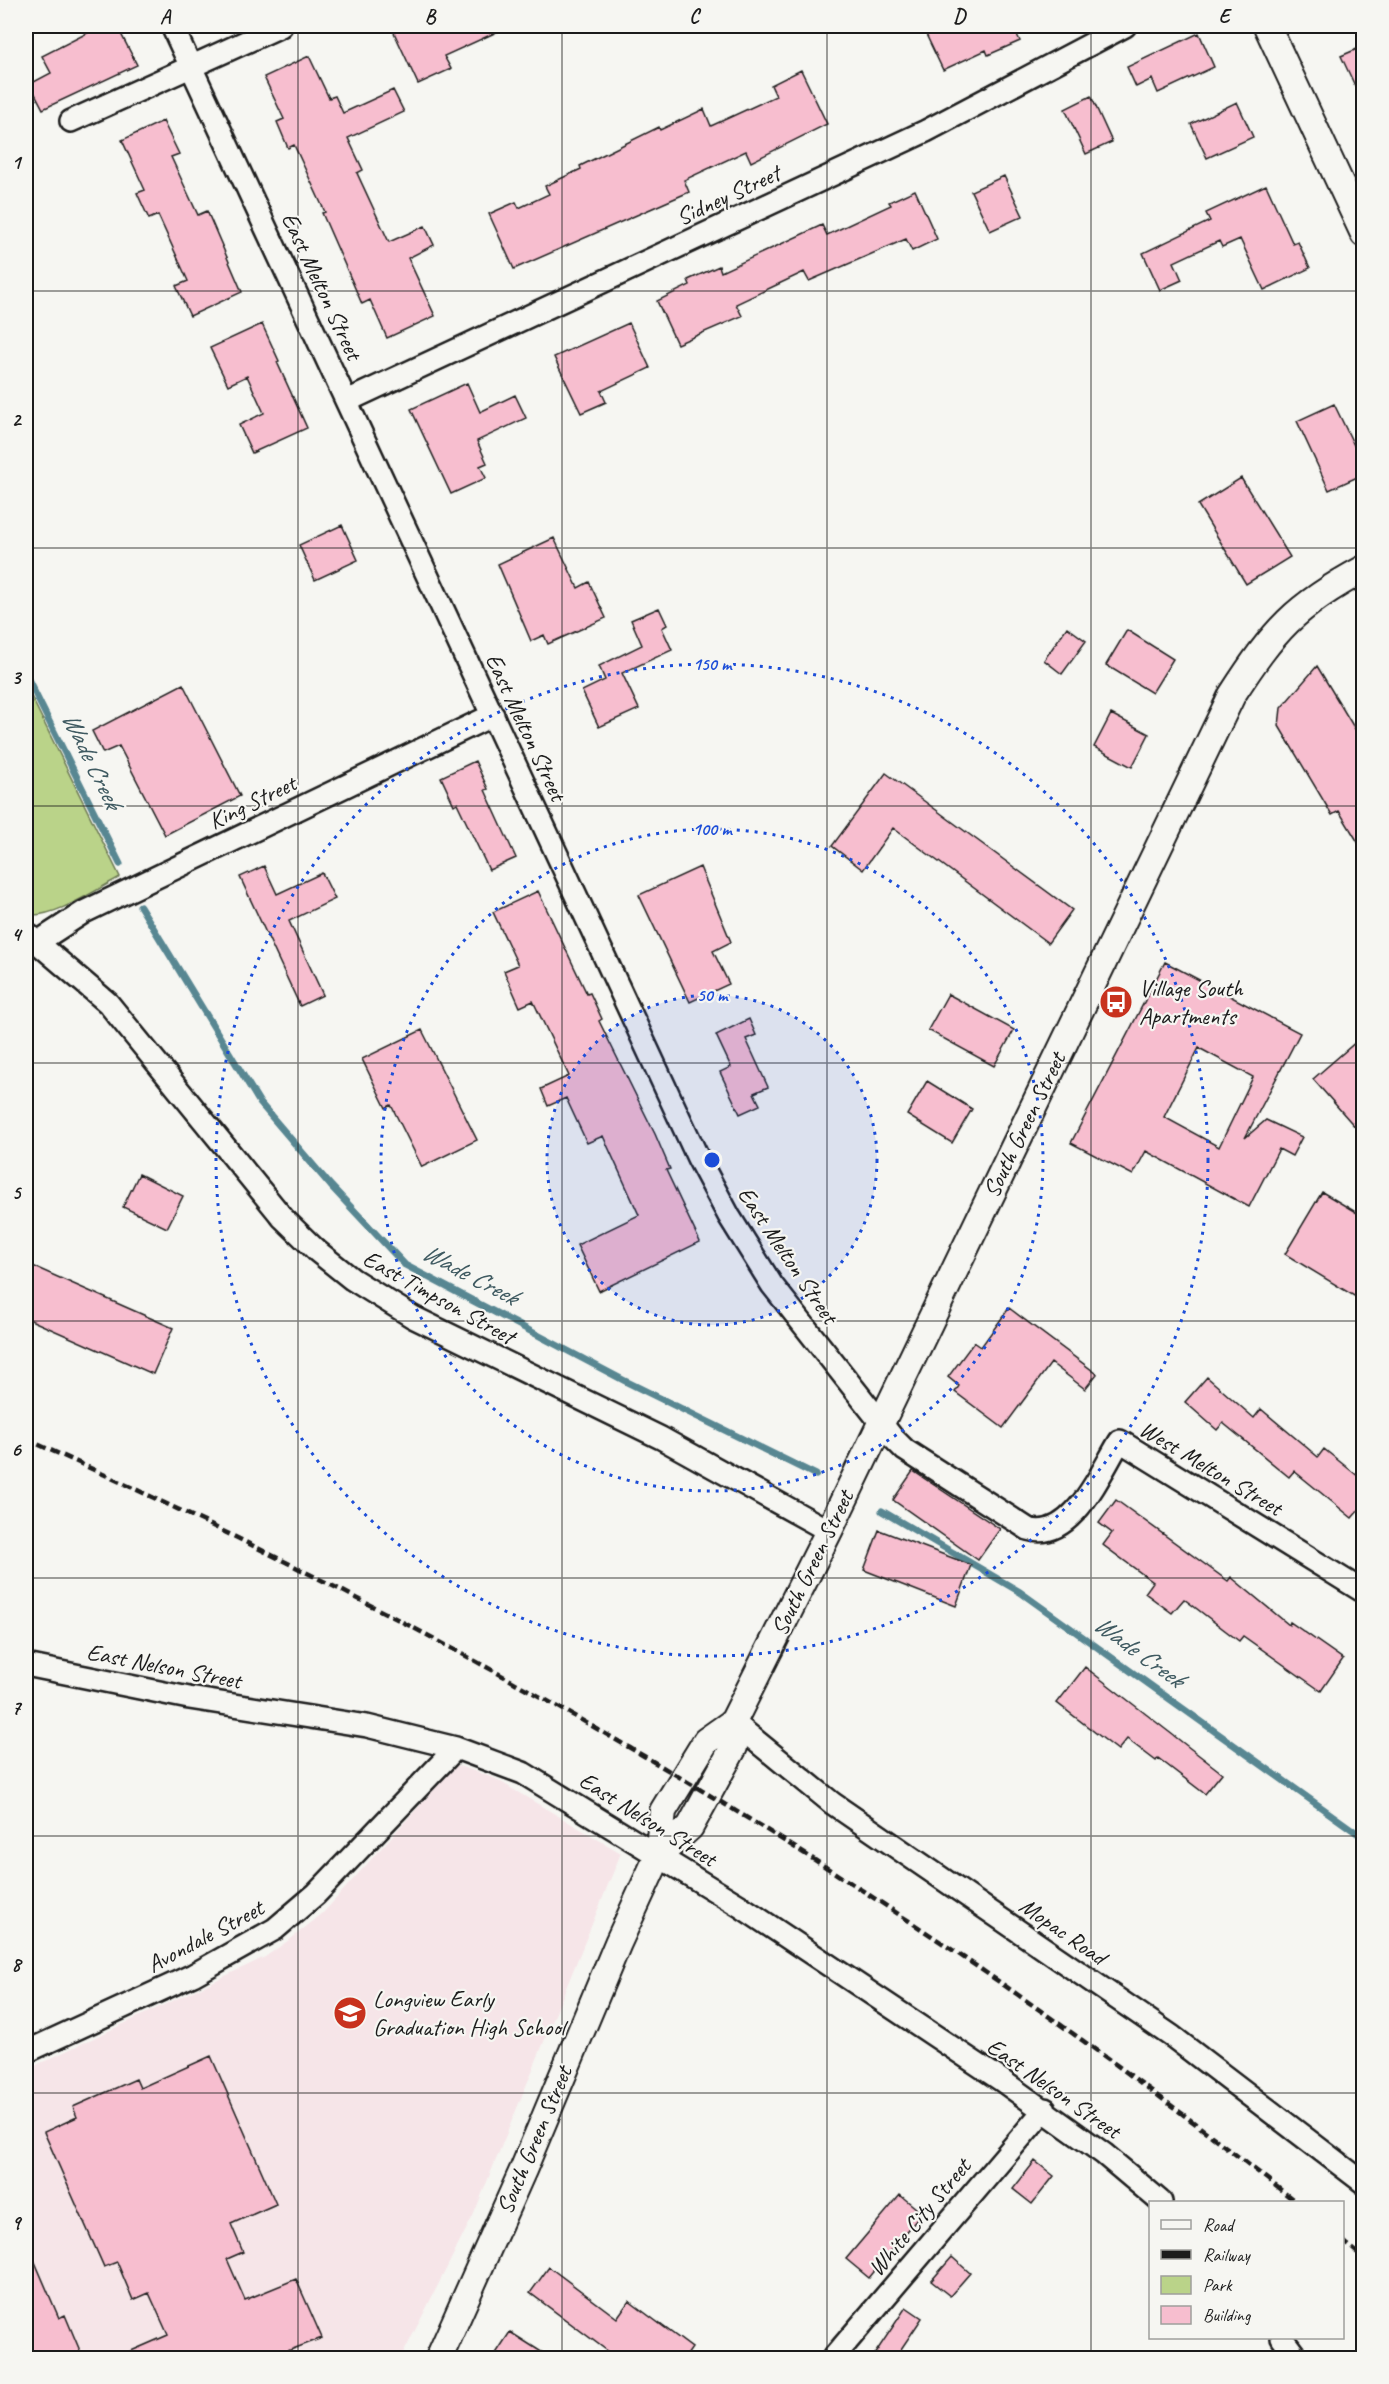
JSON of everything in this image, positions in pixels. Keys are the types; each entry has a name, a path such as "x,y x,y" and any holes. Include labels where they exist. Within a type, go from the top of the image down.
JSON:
{"street":[{"name":"East Melton Street","path":"172,26 712,1186 772,1285 880,1424"},
{"path":"71,122 280,26"},
{"name":"Sidney Street","path":"348,401 926,131 1125,26"},
{"path":"1267,26 1364,234"},
{"name":"South Green Street","path":"441,2358 618,1943 658,1856 663,1811 706,1741 733,1722 829,1531 1232,695 1281,625 1310,600 1364,569"},
{"name":"King Street","path":"32,937 493,715"},
{"name":"East Timpson Street","path":"32,937 108,1003 284,1218 352,1279 413,1317 661,1438 829,1531"},
{"name":"West Melton Street","path":"880,1424 905,1450 1028,1529 1039,1531 1059,1526 1072,1517 1120,1441 1364,1592"},
{"name":"East Nelson Street","path":"26,1665 189,1698 367,1726 456,1748 523,1773 740,1906 1045,2109 1160,2201"},
{"name":"Mopac Road","path":"733,1722 825,1797 1173,2037 1364,2183"},
{"name":"Avondale Street","path":"26,2052 211,1966 275,1929 316,1894 456,1748"},
{"name":"White City Street","path":"833,2358 1045,2109"},
{"path":"1283,2339 1297,2358"}],"shaded area":[{"name":"Longview Early Graduation High School","path":"456,1765 494,1778 621,1853 473,2216 401,2358 26,2358 26,2070 265,1957 292,1938 323,1913"}],"green space":[{"path":"26,686 120,877 60,909 36,915 26,914"}],"building":[{"path":"101,26 117,26 137,65 43,109 30,84 51,73 42,56"},
{"path":"391,26 510,26 444,56 451,69 418,84"},
{"path":"922,26 1013,26 1020,41 988,55 986,50 943,70"},
{"path":"1199,33 1214,67 1158,93 1152,79 1136,87 1127,67"},
{"path":"1364,46 1364,105 1341,56"},
{"path":"309,56 329,98 335,96 343,113 393,90 404,112 348,138 363,170 357,173 389,242 425,226 434,245 408,258 435,316 387,338 370,300 362,304 322,213 325,212 294,145 288,148 277,122 284,119 264,77"},
{"path":"801,70 827,124 751,162 746,151 684,180 689,192 514,269 489,214 516,202 519,208 549,194 545,186 659,127 660,130 704,109 711,126 776,96 771,85"},
{"path":"1091,96 1112,142 1086,154 1065,109"},
{"path":"1237,102 1253,137 1207,158 1191,124"},
{"path":"163,121 179,154 171,157 198,215 207,211 242,292 190,316 176,286 188,281 158,215 149,219 137,193 145,190 122,140"},
{"path":"1004,176 1023,216 990,231 971,191"},
{"path":"1266,185 1293,244 1298,242 1310,268 1264,290 1240,239 1222,247 1219,241 1174,262 1182,280 1160,290 1143,253 1210,221 1206,213"},
{"path":"915,190 937,239 912,251 906,239 809,281 804,272 736,304 742,316 677,344 657,301 690,285 688,280 719,266 721,272 822,225 827,235 891,205 889,202"},
{"path":"629,323 650,368 601,391 606,402 581,413 554,357"},
{"path":"262,324 307,428 252,453 239,425 264,413 247,376 228,385 210,348"},
{"path":"467,383 480,412 515,395 526,418 477,441 487,463 480,466 486,478 451,494 411,409"},
{"path":"1334,404 1364,466 1364,474 1329,490 1297,421"},
{"path":"1241,478 1290,557 1246,584 1198,505"},
{"path":"342,525 358,560 315,580 299,545"},
{"path":"554,538 578,588 589,582 606,618 548,644 544,635 531,641 498,564"},
{"path":"659,608 667,625 662,628 672,650 622,673 639,709 599,727 582,691 605,680 599,666 642,645 631,620"},
{"path":"1067,627 1086,641 1062,674 1044,660"},
{"path":"1127,630 1173,659 1152,693 1106,665"},
{"path":"1317,666 1364,744 1364,852 1339,811 1332,815 1279,726 1281,708"},
{"path":"183,684 240,796 165,835 119,746 103,753 92,731"},
{"path":"1111,714 1149,734 1132,767 1094,747"},
{"path":"475,761 488,789 485,790 516,858 489,870 457,803 454,805 441,777"},
{"path":"886,773 1072,910 1048,943 893,828 863,870 832,846"},
{"path":"264,866 277,894 322,873 335,899 289,921 323,995 300,1006 240,877"},
{"path":"700,867 731,942 713,951 729,984 690,1002 639,895"},
{"path":"538,891 587,994 590,993 602,1019 599,1021 655,1134 670,1169 666,1170 700,1242 599,1291 577,1245 639,1215 603,1136 587,1143 566,1098 548,1106 541,1089 569,1076 533,1001 520,1007 504,971 518,965 493,912"},
{"path":"1165,962 1300,1033 1245,1138 1266,1120 1302,1137 1292,1156 1279,1149 1249,1207 1146,1151 1133,1175 1071,1143","holes":["1199,1048 1253,1077 1219,1147 1164,1117"]},
{"path":"948,994 1014,1030 994,1066 928,1030"},
{"path":"749,1019 756,1035 746,1039 768,1087 754,1093 760,1105 740,1114 720,1072 731,1067 716,1035"},
{"path":"422,1030 477,1140 422,1167 391,1105 386,1108 362,1059"},
{"path":"1364,1035 1364,1137 1313,1079"},
{"path":"927,1081 972,1109 952,1143 907,1115"},
{"path":"139,1174 183,1196 167,1228 123,1207"},
{"path":"1322,1192 1364,1217 1364,1302 1285,1254"},
{"path":"26,1263 173,1328 153,1374 26,1318"},
{"path":"1009,1308 1097,1374 1085,1389 1051,1363 1003,1428 955,1392 959,1386 948,1377 974,1342 981,1347"},
{"path":"1207,1377 1254,1418 1261,1409 1318,1457 1324,1449 1364,1481 1364,1504 1352,1518 1294,1471 1289,1477 1223,1423 1217,1430 1185,1402"},
{"path":"913,1471 1000,1529 978,1560 893,1500"},
{"path":"1116,1500 1228,1581 1231,1577 1289,1625 1290,1622 1343,1659 1321,1691 1243,1636 1239,1641 1184,1599 1172,1613 1145,1593 1153,1582 1103,1545 1112,1533 1099,1523"},
{"path":"879,1530 971,1565 956,1606 864,1570"},
{"path":"1085,1667 1222,1773 1205,1794 1158,1758 1156,1761 1127,1739 1118,1750 1057,1703"},
{"path":"211,2056 276,2204 231,2224 243,2252 227,2259 245,2300 296,2279 322,2338 269,2358 115,2358 168,2335 149,2293 133,2300 117,2262 104,2267 44,2132 77,2117 73,2107 136,2079 140,2088"},
{"path":"1035,2161 1054,2176 1032,2204 1013,2189"},
{"path":"900,2195 922,2213 869,2278 846,2259"},
{"path":"26,2241 59,2318 65,2315 83,2358 26,2358"},
{"path":"952,2257 970,2273 950,2296 931,2281"},
{"path":"549,2267 617,2318 629,2301 692,2348 685,2358 617,2358 530,2293"},
{"path":"906,2307 922,2318 895,2358 872,2358"},
{"path":"510,2332 551,2358 493,2358"}],"waterway":[{"name":"Wade Creek","path":"26,675 120,864"},
{"name":"Wade Creek","path":"140,906 260,1103 331,1186 405,1265 627,1382 816,1475"},
{"name":"Wade Creek","path":"882,1511 1020,1592 1364,1838"}],"railway":[{"path":"26,1439 194,1517 360,1600 524,1688 685,1780 843,1878 998,1981 1149,2089 1295,2201"},
{"path":"1344,2242 1364,2258"}],"place":[{"name":"Village South Apartments","path":"1116,1002"},
{"name":"Longview Early Graduation High School","path":"350,2013"}]}
